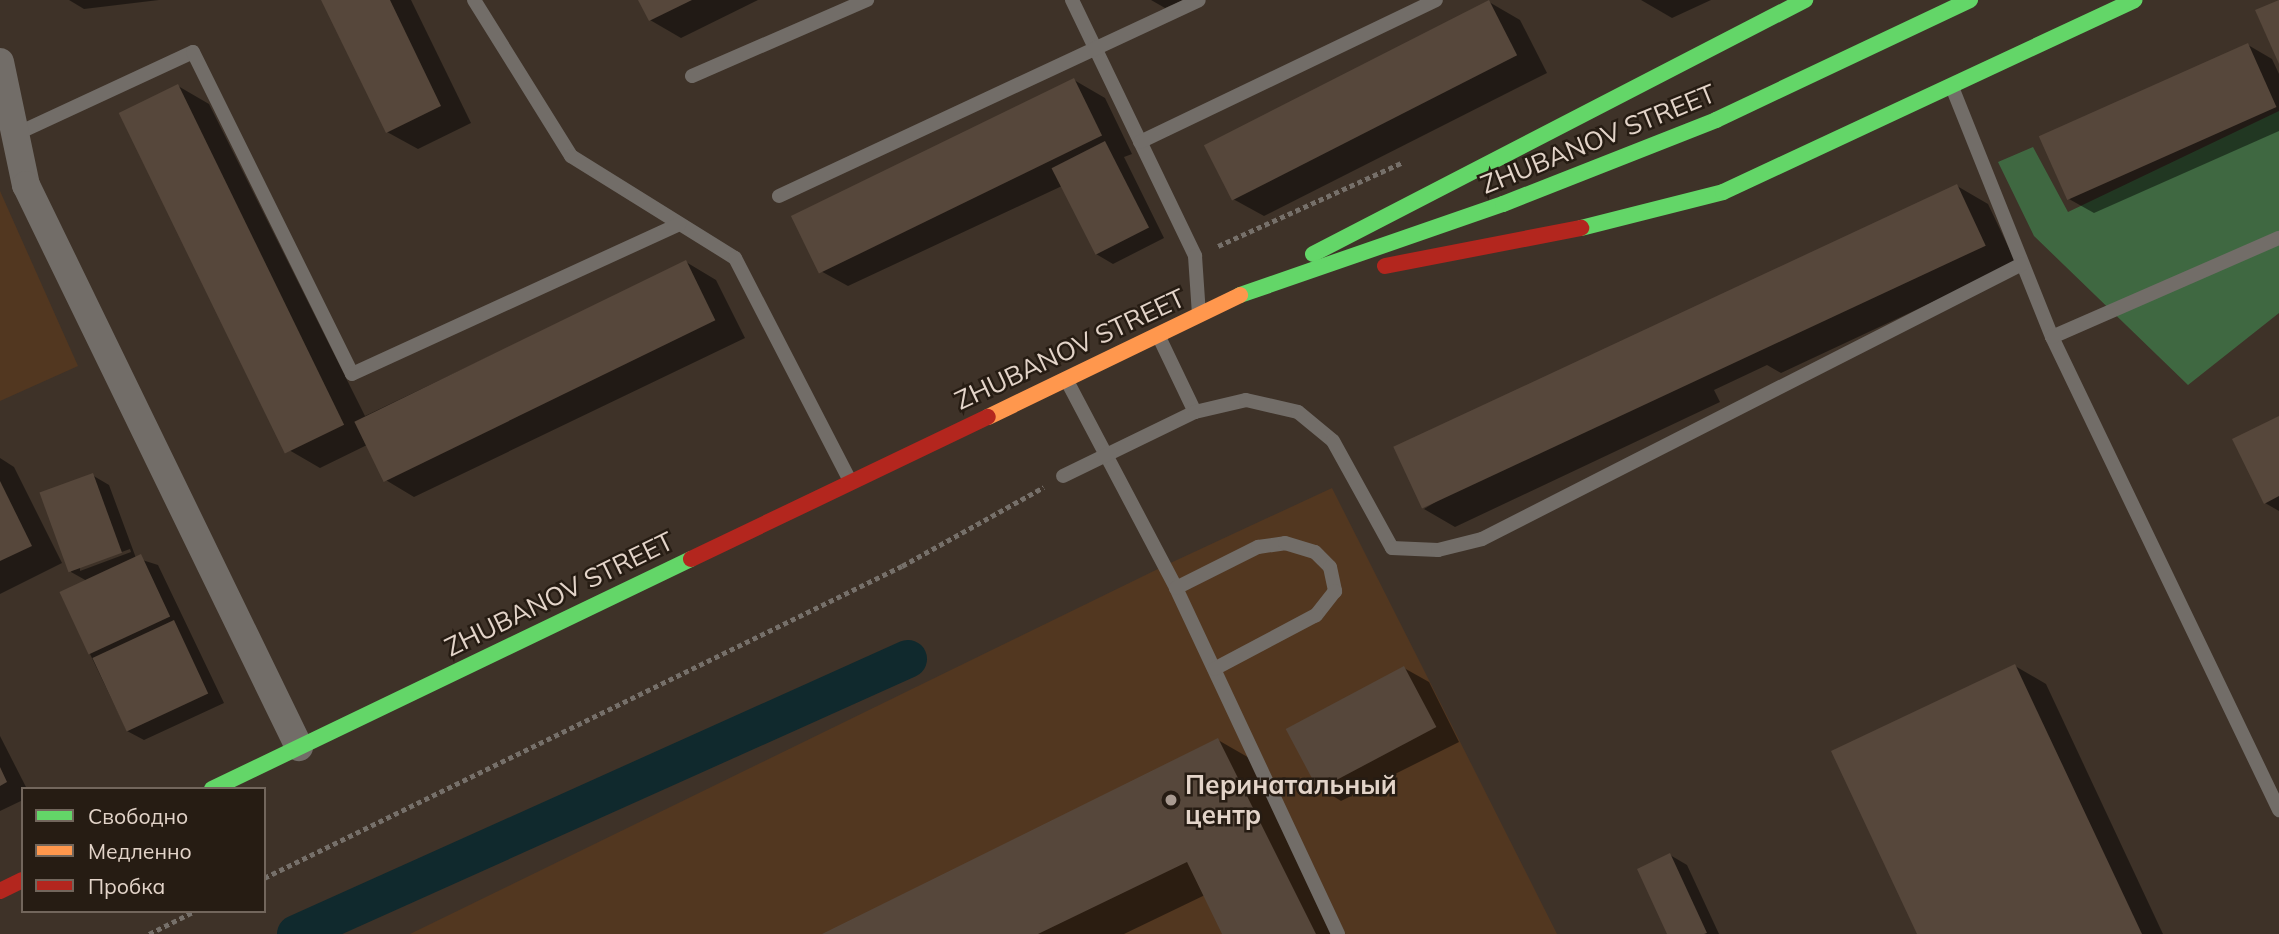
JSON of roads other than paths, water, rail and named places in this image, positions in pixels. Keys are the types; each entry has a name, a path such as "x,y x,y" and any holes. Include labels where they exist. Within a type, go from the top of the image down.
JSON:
{"main road":[{"path":"1249,292 1368,222 1805,0"},
{"path":"1249,292 1656,214 1723,192 2134,0"},
{"name":"ZHUBANOV STREET","path":"216,787 1249,292 1503,204 1716,120 1963,3"},
{"path":"0,891 21,881"}],"street":[{"path":"0,62 26,185 299,747"}],"lane":[{"path":"474,0 570,156 734,258 850,481"},
{"path":"692,76 867,0"},
{"path":"1072,0 1195,256 1199,315"},
{"path":"779,196 1199,0"},
{"path":"1140,142 1436,0"},
{"path":"14,135 192,52 352,374 679,224"},
{"path":"1951,85 2052,337 2279,810"},
{"path":"2052,337 2279,238"},
{"path":"1063,476 1195,412 1246,400 1298,412 1333,441 1392,548 1438,551 1482,539 2022,264"},
{"path":"1157,334 1195,412"},
{"path":"1066,378 1104,457 1176,588 1338,934"},
{"path":"1176,588 1258,547 1285,542 1315,552 1330,567 1335,591 1316,615 1214,669"}],"waterway":[{"path":"296,934 908,659"}],"place":[{"name":"Перинатальный центр","path":"1171,800"}]}
